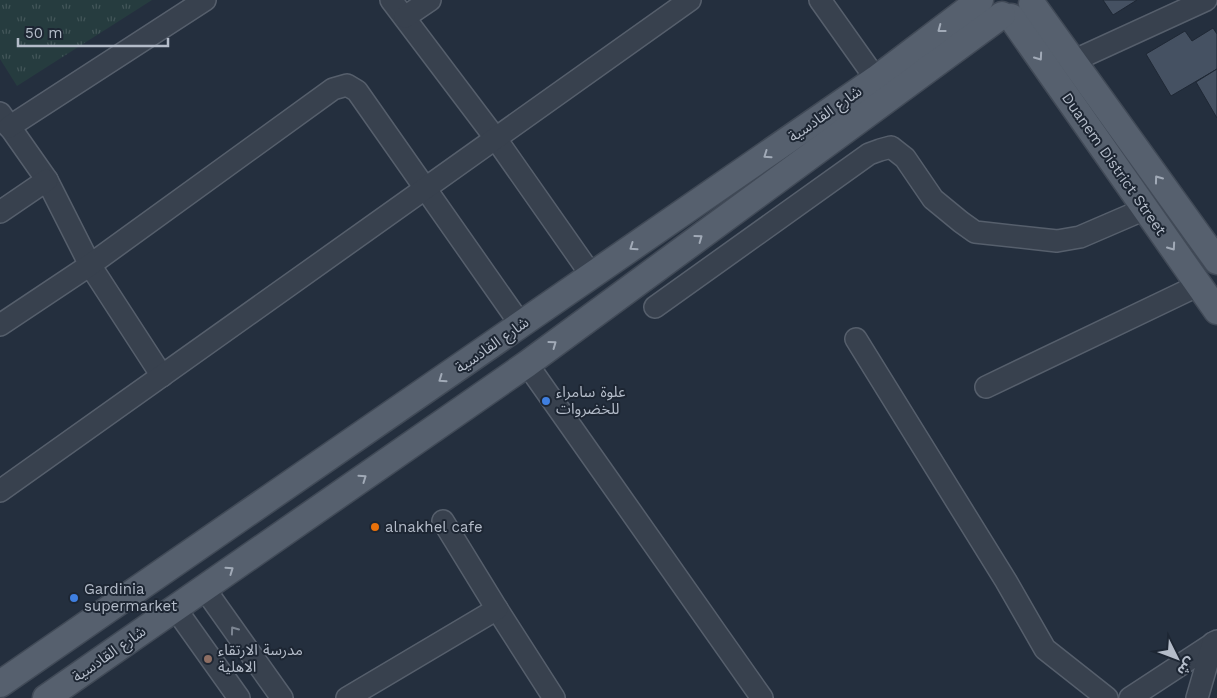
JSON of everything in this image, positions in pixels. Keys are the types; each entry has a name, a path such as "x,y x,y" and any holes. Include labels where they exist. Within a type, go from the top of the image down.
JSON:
{"main road":[{"name":"شارع القادسية","path":"0,684 876,79 980,0"},
{"name":"شارع القادسية","path":"46,698 527,364 1013,7"},
{"name":"Duanem District Street","path":"1013,7 1073,62 1217,261"},
{"name":"Duanem District Street","path":"1013,7 1145,209 1217,311"},
{"path":"57,645 76,677"}],"street":[{"path":"162,376 90,264 47,180 5,120 205,0"},
{"path":"391,0 496,139 592,276"},
{"path":"405,17 430,0"},
{"path":"0,490 690,0"},
{"path":"820,0 876,79"},
{"path":"1073,62 1206,0"},
{"path":"0,325 90,264 333,89 347,85 357,91 521,325"},
{"path":"656,307 869,154 880,150 891,148 905,158 933,199 975,232 1057,241 1080,237 1145,209"},
{"path":"0,212 47,180"},
{"path":"986,388 1199,285"},
{"path":"856,339 1006,581 1045,649 1107,698"},
{"path":"527,364 762,698"},
{"path":"443,521 554,698"},
{"path":"204,588 282,698"},
{"path":"175,608 239,698"},
{"path":"347,698 497,609"},
{"path":"1130,698 1215,642"},
{"path":"1197,698 1215,642"}],"green space":[{"path":"0,0 152,0 17,86 0,59"}],"building":[{"path":"1103,0 1137,0 1113,15"},
{"path":"1213,28 1217,34 1217,69 1171,96 1146,54 1185,31 1192,41"},
{"path":"1217,69 1217,118 1196,82"}],"place":[{"name":"علوة سامراء للخضروات","path":"546,401"},
{"name":"alnakhel cafe","path":"375,527"},
{"name":"Gardinia supermarket","path":"74,598"},
{"name":"مدرسة الارتقاء الاهلية","path":"208,659"}]}
